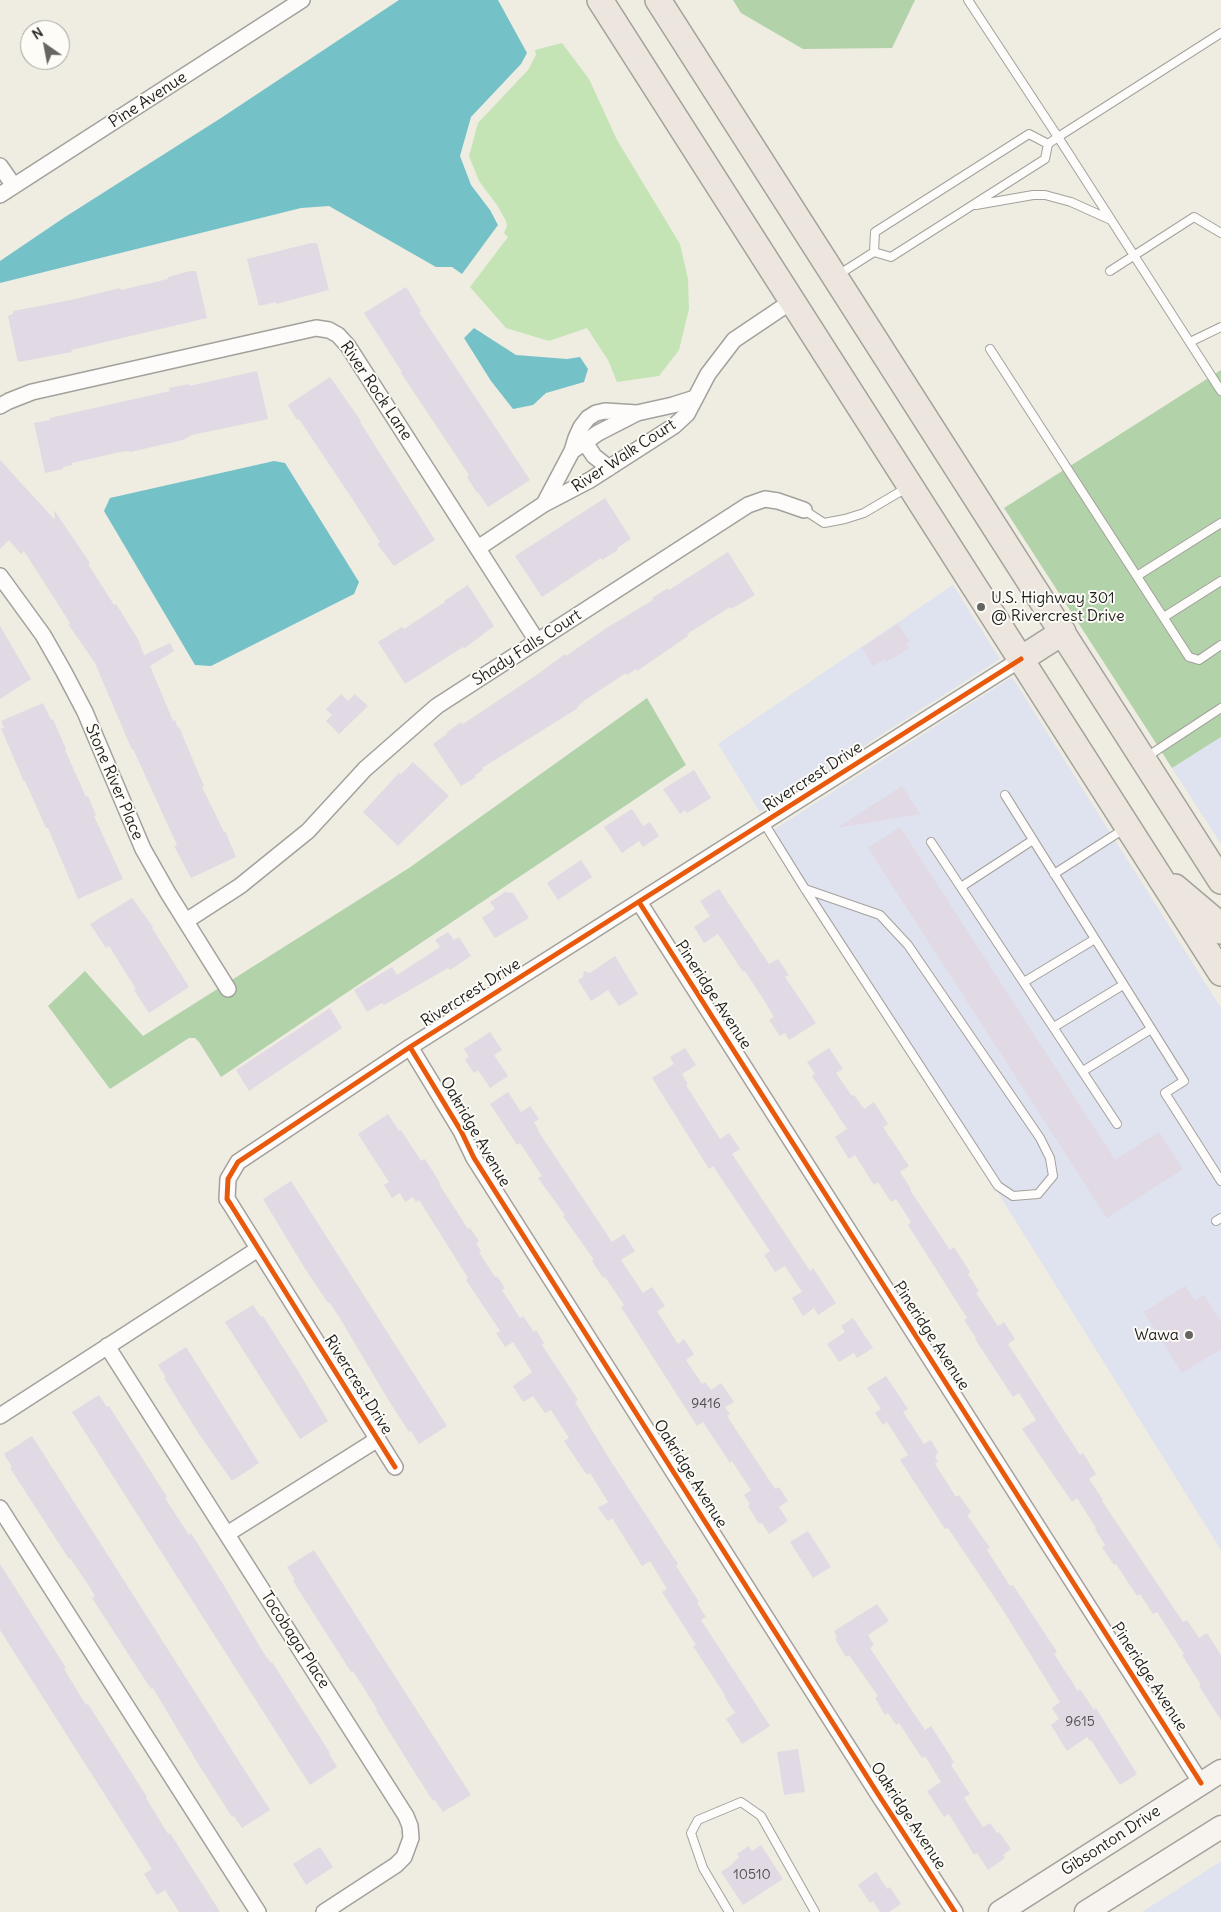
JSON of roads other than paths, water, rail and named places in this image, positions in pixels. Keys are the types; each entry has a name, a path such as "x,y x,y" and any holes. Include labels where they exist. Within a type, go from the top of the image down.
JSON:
{"main road":[{"path":"600,0 1221,973"},
{"path":"658,0 1221,881"},
{"path":"1020,659 1063,632"},
{"path":"1160,878 1183,893 1214,920 1221,930"},
{"name":"Gibsonton Drive","path":"1000,1912 1221,1771"},
{"path":"1086,1912 1221,1827"}],"street":[{"name":"Pine Avenue","path":"0,195 302,0"},
{"path":"0,166 14,186"},
{"name":"River Walk Court","path":"478,548 544,504 590,480 674,426 687,414 720,356 734,340 792,301"},
{"name":"River Rock Lane","path":"0,406 32,392 316,328 328,330 338,335 348,346 537,641"},
{"name":"River Walk Court","path":"572,451 584,441 637,413 695,398"},
{"name":"River Walk Court","path":"544,504 572,451 581,427 588,418 596,413 615,411 637,413"},
{"path":"584,441 594,456 609,468"},
{"name":"Shady Falls Court","path":"186,921 240,886 301,837 366,769 437,706 748,505 765,499 778,501 804,510"},
{"name":"Stone River Place","path":"0,576 43,635 64,672 85,712 143,849 228,989"},
{"name":"Rivercrest Drive","path":"395,1467 227,1199 228,1179 231,1171 248,1154 410,1047 1020,659"},
{"name":"Pineridge Avenue","path":"639,902 1201,1783"},
{"name":"Oakridge Avenue","path":"410,1047 461,1131 480,1167 955,1912"},
{"path":"0,1416 258,1249"},
{"name":"Tocobaga Place","path":"107,1346 399,1803 410,1826 411,1838 404,1857 341,1907 324,1912"},
{"name":"Rivercrest Drive","path":"228,1534 378,1439"},
{"path":"0,1508 258,1912"}],"lane":[{"path":"968,0 1221,391"},
{"path":"835,276 874,252 891,257 1045,159 1048,144 1058,137 1221,33"},
{"path":"874,252 875,232 1029,134 1048,144"},
{"path":"972,206 1033,195 1045,196 1072,202 1112,221"},
{"path":"1110,272 1194,218 1221,233"},
{"path":"1190,342 1221,327"},
{"path":"990,350 1189,657 1200,660 1221,645"},
{"name":"Shady Falls Court","path":"804,510 824,523 845,520 864,513 909,486"},
{"path":"1137,576 1221,523"},
{"path":"1164,618 1221,581"},
{"path":"1143,759 1221,708"},
{"path":"1005,796 1184,1081 1165,1093 1221,1181"},
{"path":"764,823 805,889 998,1186 1013,1196 1038,1194 1053,1176 1050,1158 1040,1138 908,945 880,915 805,889"},
{"path":"1054,874 1128,827"},
{"path":"961,887 1033,840"},
{"path":"931,842 1117,1124"},
{"path":"1024,982 1095,939"},
{"path":"1054,1028 1123,985"},
{"path":"1083,1071 1151,1029"},
{"path":"730,1912 703,1868 691,1833 698,1820 741,1802 761,1816 815,1912"}],"water":[{"path":"399,0 498,0 527,53 521,64 471,117 460,156 471,185 490,210 498,225 462,274 452,267 436,267 329,206 301,208 0,283 0,261"},
{"path":"474,328 516,355 567,359 580,357 588,369 584,382 546,393 533,405 513,409 491,381 464,338"},
{"path":"274,461 285,463 359,582 354,594 211,666 195,665 104,511 110,498"}],"place":[{"name":"U.S. Highway 301 @ Rivercrest Drive","path":"981,607"},
{"name":"Wawa","path":"1189,1335"}]}
